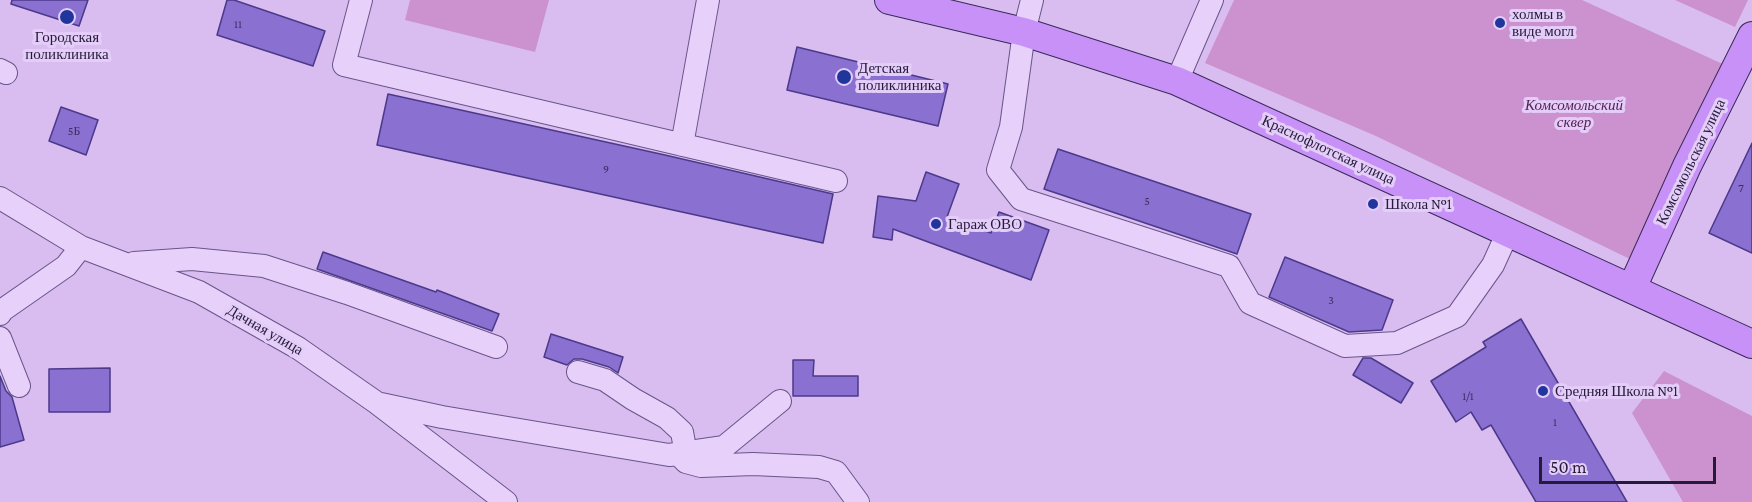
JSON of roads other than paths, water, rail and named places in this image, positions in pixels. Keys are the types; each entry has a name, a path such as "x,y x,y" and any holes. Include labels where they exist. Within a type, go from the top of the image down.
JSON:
{"main road":[{"name":"Краснофлотская улица","path":"889,0 1024,32 1177,81 1752,344"},
{"name":"Комсомольская улица","path":"1632,288 1687,166 1750,48"}],"street":[{"path":"362,0 344,65 836,181"},
{"path":"682,145 708,0"},
{"path":"1032,0 1024,32 1011,128 998,170 1021,200 1229,266 1250,303 1345,346 1397,343 1457,316 1492,265 1508,232"},
{"path":"1177,81 1212,0"},
{"name":"Дачная улица","path":"0,198 81,247 199,292 297,348 377,403 506,502"},
{"path":"0,314 16,300 66,266 81,247"},
{"path":"126,264 192,259 264,266 347,292 496,347"},
{"path":"0,338 19,386"},
{"path":"578,372 605,380 667,418 682,432 682,454 686,462 701,466 753,464 819,467 836,472 858,502"},
{"path":"377,403 442,417 669,455 724,447 780,401"}],"place":[{"name":"Городская поликлиника","path":"67,17"},
{"name":"холмы в виде могл","path":"1500,23"},
{"name":"Детская поликлиника","path":"844,77"},
{"name":"Школа №1","path":"1373,204"},
{"name":"Гараж ОВО","path":"936,224"},
{"name":"Средняя Школа №1","path":"1543,391"}],"park label":[{"name":"Комсомольский сквер","path":"1574,114"}]}
